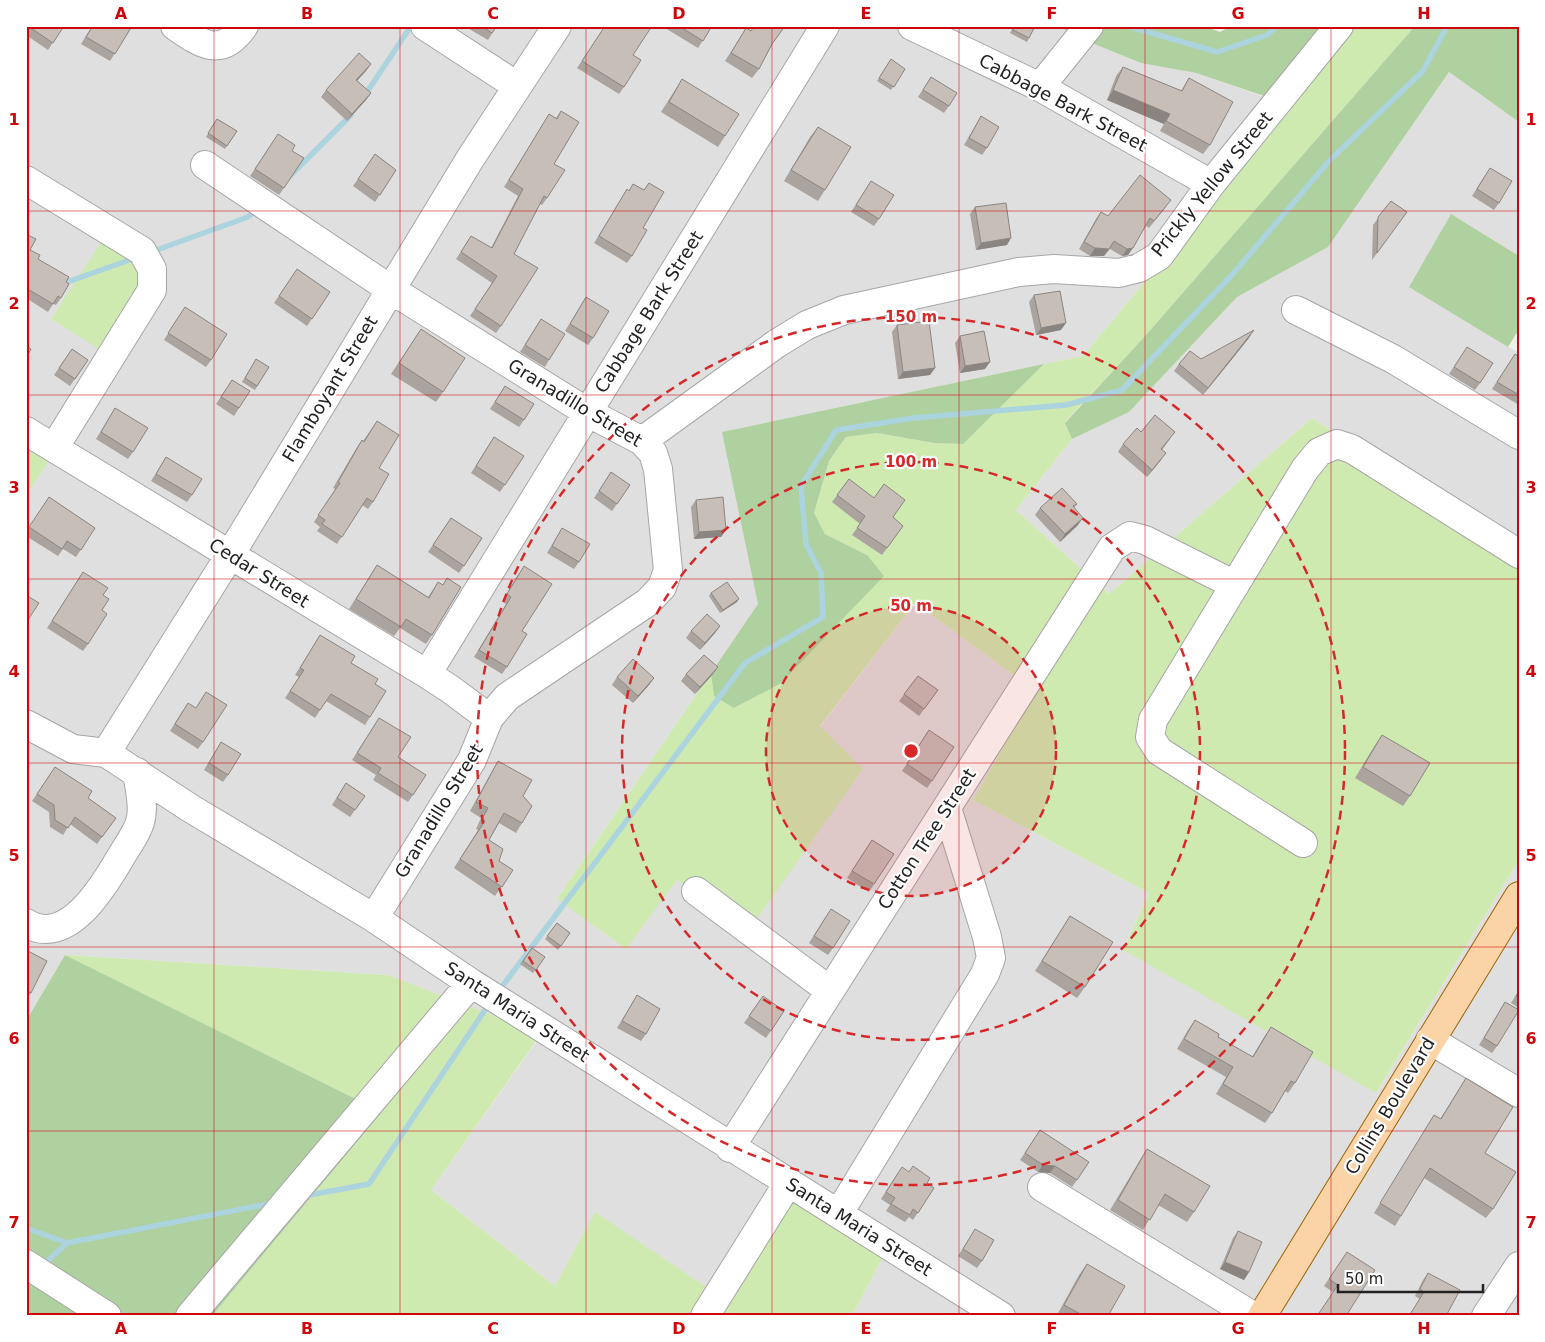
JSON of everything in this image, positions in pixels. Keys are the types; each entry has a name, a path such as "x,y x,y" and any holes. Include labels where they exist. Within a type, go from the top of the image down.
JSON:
{"main road":[{"name":"Collins Boulevard","path":"1262,1316 1519,896"}],"street":[{"path":"175,26 208,46 223,45 237,36 244,26"},
{"path":"426,26 517,86"},
{"name":"Flamboyant Street","path":"106,753 230,555 390,289 517,86 557,26"},
{"name":"Cabbage Bark Street","path":"427,674 824,26"},
{"name":"Cabbage Bark Street","path":"912,26 1040,87 1212,184"},
{"path":"1040,87 1089,26"},
{"name":"Prickly Yellow Street","path":"642,440 776,344 807,325 844,310 1019,272 1054,269 1119,273 1139,268 1159,256 1212,184 1339,26"},
{"name":"Granadillo Street","path":"205,165 390,289 588,412 642,440 653,453 658,469 668,570 662,587 648,602 507,697 489,718 472,760 374,918"},
{"path":"26,180 142,252 152,269 152,290 54,448"},
{"path":"1296,310 1393,358 1519,435"},
{"name":"Cedar Street","path":"26,431 450,688 489,718"},
{"path":"1303,843 1159,751 1150,737 1152,720 1305,470 1319,452 1337,444 1352,449 1519,554"},
{"name":"Cotton Tree Street","path":"730,1148 1112,548 1130,536 1146,540 1235,585"},
{"name":"Santa Maria Street","path":"26,724 73,749 106,753 190,808 374,918 471,983 730,1148 839,1213 1001,1316"},
{"path":"26,923 46,928 62,926 82,911 101,890 140,822 142,807 137,772"},
{"path":"839,1213 985,974 991,958 987,937 947,808"},
{"path":"696,891 830,990"},
{"path":"190,1316 471,983"},
{"path":"1430,1040 1519,1093"},
{"path":"705,1316 788,1183"},
{"path":"1042,1187 1253,1316"},
{"path":"26,1264 107,1316"},
{"path":"1501,1303 1519,1266"}],"shaded area":[{"path":"26,26 1060,26 1072,35 1141,63 1196,73 1291,106 1083,356 723,432 758,604 557,899 677,880 749,930 820,727 915,603 1035,691 973,800 1149,893 1123,949 1377,1092 1519,860 1519,1316 852,1316 887,1249 712,1291 555,1286 431,1190 541,1035 388,975 65,955 29,1016 26,1015"},
{"path":"1449,72 1519,122 1519,256 1451,214 1410,287 1519,353 1519,551 1312,418 1109,594 1016,510 1072,439 1129,412 1237,297 1328,247"}],"green space":[{"path":"1060,26 1204,26 1220,32 1231,26 1320,26 1264,96 1196,73 1141,63 1072,35"},
{"path":"1320,26 1415,26 1146,335 1065,422 1072,439 1016,510 1109,594 1312,418 1519,551 1519,860 1376,1093 1123,950 1149,893 973,800 1035,691 915,603 820,726 863,769 749,930 677,880 626,949 557,899 711,673 734,708 780,684 825,636 867,555 825,534 814,513 829,461 846,437 877,433 934,443 963,444 1044,364 1083,356 1291,106 1264,96"},
{"path":"1415,26 1519,26 1519,122 1449,72 1328,247 1237,297 1129,412 1072,439 1065,423 1146,335"},
{"path":"1451,214 1519,256 1519,329 1508,347 1409,287"},
{"path":"102,241 145,268 107,354 51,319"},
{"path":"1044,364 963,444 934,443 877,433 846,437 829,461 814,513 825,534 867,555 884,576 780,684 734,708 714,696 711,673 758,604 722,432"},
{"path":"26,440 51,457 26,496"},
{"path":"65,955 388,975 541,1034 431,1190 555,1286 595,1212 712,1291 781,1188 887,1249 852,1316 212,1316 382,1112"},
{"path":"65,955 382,1112 212,1316 26,1316 26,1015 29,1016"}],"building":[{"path":"28,26 64,26 53,43"},
{"path":"93,26 132,26 115,54 86,37"},
{"path":"481,26 497,26 492,33"},
{"path":"605,26 652,26 633,55 641,60 624,87 582,61"},
{"path":"679,26 712,26 703,41"},
{"path":"754,26 785,26 772,44 759,69 731,53 746,28 751,31"},
{"path":"1015,26 1035,26 1029,38 1013,30"},
{"path":"359,53 371,64 356,80 371,93 352,114 326,90"},
{"path":"891,59 905,69 894,87 879,78"},
{"path":"1123,67 1182,91 1189,78 1233,102 1210,145 1166,121 1170,114 1113,90"},
{"path":"931,77 957,93 949,106 923,90"},
{"path":"682,79 739,114 725,136 669,102"},
{"path":"561,111 579,122 554,164 565,170 547,198 544,196 514,254 538,268 501,326 475,309 497,276 461,252 471,236 492,248 523,189 509,180 549,114 557,119"},
{"path":"981,116 999,127 987,148 969,138"},
{"path":"217,119 237,131 227,146 208,133"},
{"path":"818,127 851,147 825,190 791,170"},
{"path":"278,134 295,145 292,151 304,158 284,188 255,169"},
{"path":"375,154 396,170 380,195 358,179"},
{"path":"1490,168 1512,181 1499,203 1477,189"},
{"path":"1140,175 1171,200 1154,221 1150,218 1133,248 1127,249 1114,241 1109,249 1095,248 1084,242 1101,212 1108,216"},
{"path":"871,181 894,195 879,219 856,205"},
{"path":"649,183 664,192 643,228 647,230 632,256 599,236 627,189 629,191 633,184 644,190"},
{"path":"1391,201 1407,212 1377,253 1378,217"},
{"path":"1006,203 1011,238 981,243 975,207"},
{"path":"26,234 36,239 30,250 40,255 38,259 69,277 66,282 69,284 61,298 58,296 53,304 26,288"},
{"path":"297,269 330,292 312,319 279,296"},
{"path":"1060,291 1066,323 1041,328 1034,295"},
{"path":"586,297 609,311 593,338 570,324"},
{"path":"185,307 227,334 211,360 168,333"},
{"path":"541,319 565,334 549,360 525,345"},
{"path":"929,321 935,368 903,372 897,325"},
{"path":"421,329 465,358 443,392 399,363"},
{"path":"1254,330 1208,388 1179,364 1190,351 1201,359"},
{"path":"984,331 990,362 965,366 960,336"},
{"path":"26,346 31,349 26,358"},
{"path":"1467,347 1493,363 1480,383 1454,367"},
{"path":"72,349 88,360 75,379 59,368"},
{"path":"1515,354 1519,357 1519,395 1497,382"},
{"path":"256,359 269,367 257,386 245,378"},
{"path":"232,380 250,391 239,408 221,397"},
{"path":"505,386 534,404 524,420 495,402"},
{"path":"115,408 148,428 133,452 101,432"},
{"path":"1155,415 1175,432 1161,449 1166,453 1152,470 1123,444 1137,428 1141,432"},
{"path":"377,421 399,435 379,468 389,474 373,502 367,498 342,537 322,524 325,520 318,515 340,483 338,482 362,440 364,442"},
{"path":"494,437 524,456 505,485 476,466"},
{"path":"166,457 202,479 192,495 156,474"},
{"path":"611,472 630,485 617,504 599,491"},
{"path":"849,479 874,498 884,484 905,500 893,517 903,526 887,548 857,528 865,516 837,495"},
{"path":"1062,488 1077,504 1073,506 1083,518 1065,534 1040,508"},
{"path":"49,497 95,528 81,550 67,541 62,549 29,527"},
{"path":"723,497 726,530 699,532 696,500"},
{"path":"451,518 482,538 464,566 433,545"},
{"path":"562,528 590,544 579,562 552,546"},
{"path":"377,565 429,598 438,582 443,585 447,578 461,587 432,635 406,619 401,627 356,599"},
{"path":"524,566 552,584 522,631 527,634 507,667 479,650 511,597 507,594"},
{"path":"83,572 108,588 103,595 109,599 102,610 107,614 88,644 52,621"},
{"path":"727,582 739,599 723,610 711,593"},
{"path":"26,595 39,603 26,623"},
{"path":"707,614 720,626 705,643 691,631"},
{"path":"320,635 355,656 351,663 378,679 375,684 386,691 370,717 331,694 320,710 290,691 304,670 300,668"},
{"path":"704,655 718,667 700,687 686,674"},
{"path":"633,659 654,678 638,696 617,677"},
{"path":"918,676 938,690 924,709 904,694"},
{"path":"206,692 227,705 203,742 175,724 188,703 196,708"},
{"path":"379,718 411,737 398,757 426,775 413,795 378,773 381,768 357,753"},
{"path":"929,730 954,747 932,781 907,764"},
{"path":"1382,735 1430,763 1410,796 1363,767"},
{"path":"221,742 241,754 228,775 209,763"},
{"path":"498,761 532,780 523,796 532,806 522,823 504,813 489,840 503,849 499,861 513,870 502,887 460,859 485,821 482,819 488,808 476,802"},
{"path":"55,767 92,791 88,798 116,818 102,837 75,817 68,828 55,820 54,805 37,794"},
{"path":"346,783 365,796 355,810 337,798"},
{"path":"872,840 894,854 874,884 852,871"},
{"path":"831,909 850,921 833,948 814,936"},
{"path":"1070,916 1113,942 1085,987 1042,961"},
{"path":"557,923 570,933 561,946 547,936"},
{"path":"532,948 545,957 536,970 523,961"},
{"path":"26,950 47,961 31,993 26,990"},
{"path":"637,995 660,1009 646,1034 622,1021"},
{"path":"763,996 784,1011 771,1031 749,1016"},
{"path":"1505,1002 1519,1010 1497,1046 1484,1038"},
{"path":"1195,1020 1219,1034 1218,1037 1253,1057 1271,1027 1313,1052 1295,1083 1291,1081 1272,1113 1223,1084 1233,1067 1184,1039"},
{"path":"1466,1078 1513,1107 1485,1153 1516,1172 1493,1209 1430,1168 1401,1216 1380,1203 1434,1115 1441,1119"},
{"path":"1040,1130 1089,1162 1077,1180 1055,1166 1043,1165 1025,1153"},
{"path":"1147,1149 1210,1186 1194,1212 1165,1194 1150,1220 1118,1200"},
{"path":"913,1166 930,1178 927,1183 934,1188 918,1213 913,1209 910,1215 891,1204 895,1198 886,1192 902,1167 909,1172"},
{"path":"975,1229 994,1240 982,1261 963,1249"},
{"path":"1238,1231 1262,1242 1249,1272 1225,1262"},
{"path":"1347,1252 1375,1270 1346,1316 1317,1316 1338,1285 1329,1279"},
{"path":"1087,1264 1125,1286 1108,1316 1084,1316 1064,1305"},
{"path":"1428,1273 1460,1290 1446,1316 1409,1316 1424,1292 1420,1289"}],"waterway":[{"path":"365,95 411,26"},
{"path":"1128,26 1217,52 1267,35 1277,26"},
{"path":"498,992 745,663 823,617 821,573 806,544 801,486 836,430 914,418 1066,405 1122,390 1231,276 1330,160 1423,71 1447,26"},
{"path":"290,176 351,115"},
{"path":"151,252 248,217 257,209"},
{"path":"59,285 135,258"},
{"path":"304,1196 369,1184 489,1004"},
{"path":"26,1228 67,1243 273,1203"},
{"path":"42,1266 67,1243"}]}
